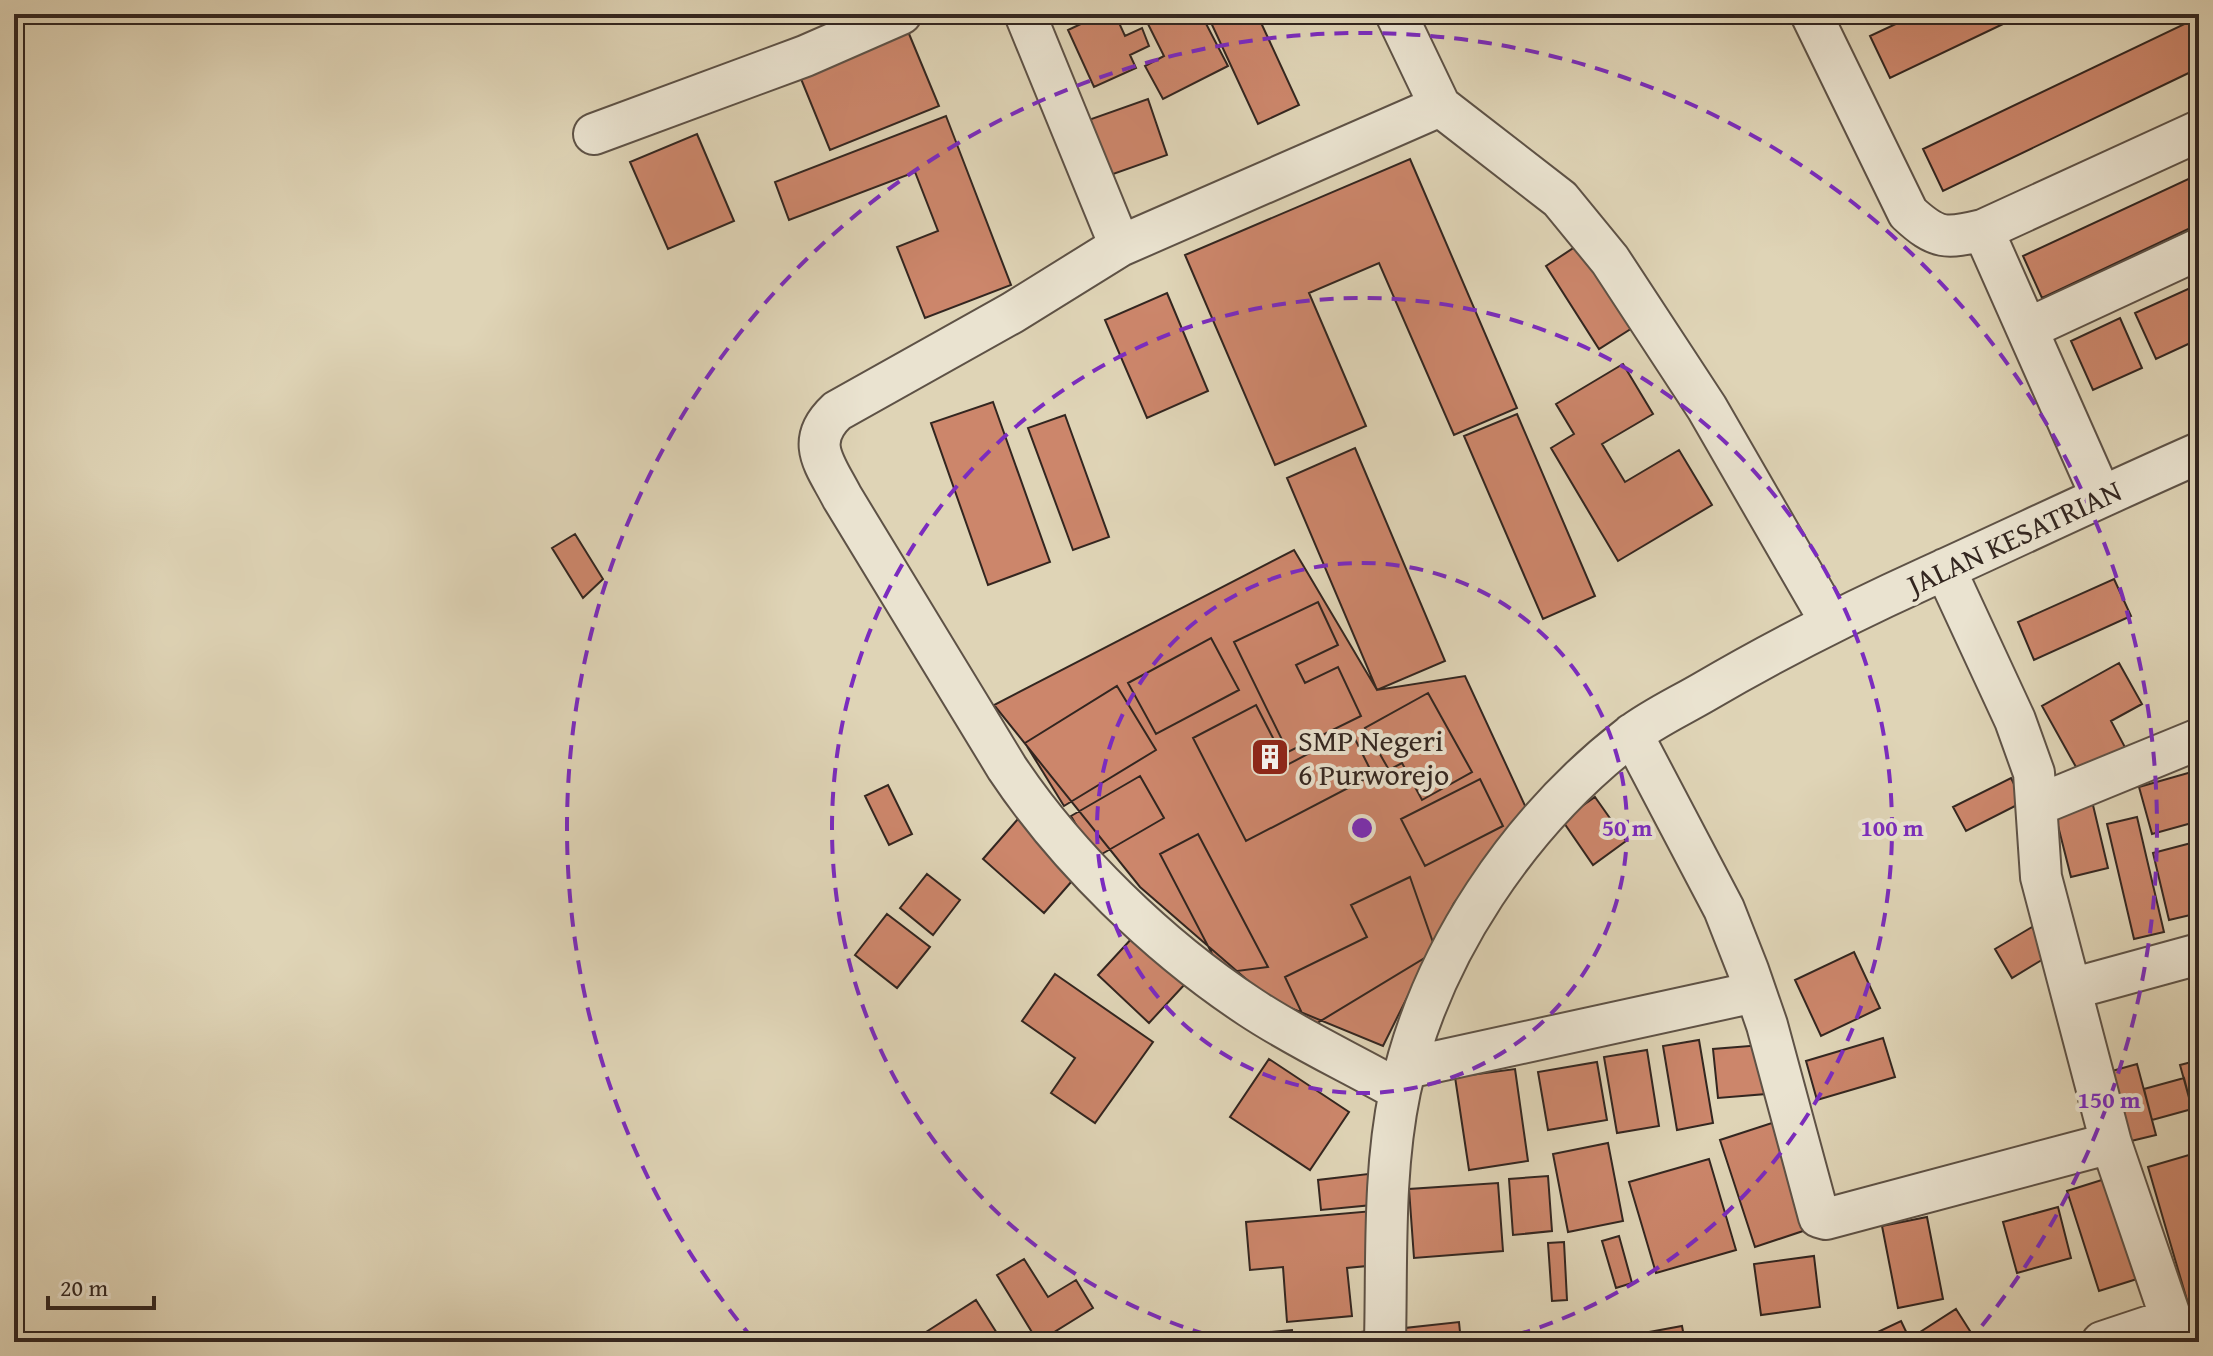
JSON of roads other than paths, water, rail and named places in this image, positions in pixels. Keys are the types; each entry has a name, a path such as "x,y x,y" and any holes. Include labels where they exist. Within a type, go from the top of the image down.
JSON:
{"street":[{"path":"594,134 805,56 901,14"},
{"path":"1396,14 1440,106 1560,199 1610,260 1707,408 1830,621"},
{"path":"1030,16 1120,246"},
{"path":"1826,19 1908,213 1927,231 1949,238 1983,230 2199,131"},
{"path":"1440,106 1120,246 1012,313 837,411 824,423 818,438 820,452 851,511 1036,811 1127,908 1209,978 1252,1009 1404,1080 1755,992"},
{"path":"1983,230 2101,496"},
{"path":"2027,329 2199,249"},
{"name":"JALAN KESATRIAN","path":"1385,1342 1389,1184 1404,1080 1446,961 1471,916 1522,844 1583,776 1632,734 1830,621 2199,453"},
{"path":"1945,569 2015,720 2034,773 2041,877 2111,1143 2175,1330 2102,1342"},
{"path":"1632,734 1724,909 1755,992 1817,1214 1822,1218 2111,1143"},
{"path":"2038,805 2199,739"},
{"path":"2071,989 2199,954"}],"place":[{"name":"SMP Negeri 6 Purworejo","path":"1270,757"}]}
